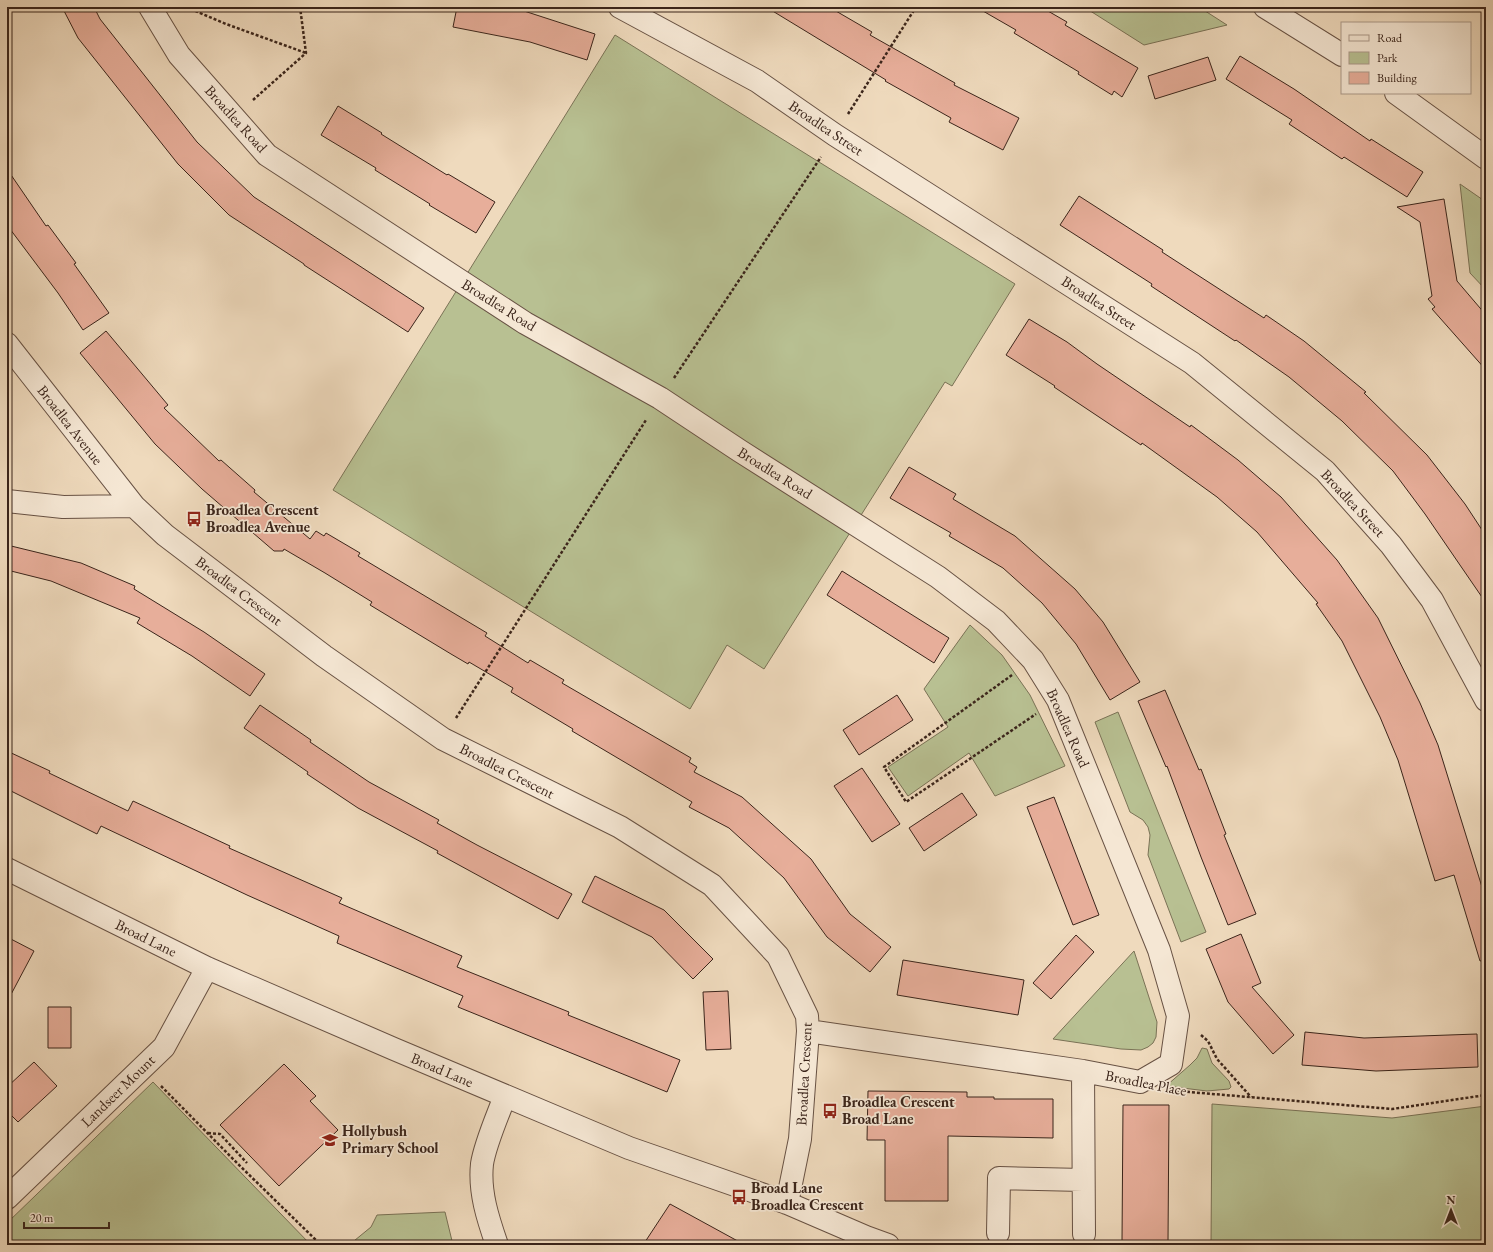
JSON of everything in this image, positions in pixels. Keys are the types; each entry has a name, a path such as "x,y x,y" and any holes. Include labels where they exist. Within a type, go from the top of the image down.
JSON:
{"street":[{"name":"Broadlea Road","path":"150,7 179,55 268,155 525,323 660,398 740,451 938,577 996,621 1033,660 1058,700 1159,950 1178,1016 1171,1064 1140,1082"},
{"name":"Broadlea Street","path":"620,7 757,82 835,135 1192,363 1325,471 1391,544 1432,600 1486,700"},
{"path":"1265,7 1341,54"},
{"path":"1397,94 1486,158"},
{"name":"Broadlea Avenue","path":"7,344 134,506"},
{"path":"7,501 63,507 134,506"},
{"name":"Broadlea Crescent","path":"134,506 165,534 324,656 443,738 620,827 712,885 778,956 807,1016 808,1031 800,1139 787,1203"},
{"name":"Broad Lane","path":"7,869 207,968 505,1096 629,1148 787,1203 888,1245"},
{"name":"Landseer Mount","path":"7,1198 164,1047 207,968"},
{"name":"Broadlea Place","path":"808,1031 1083,1071 1140,1082"},
{"path":"1083,1071 1084,1234"},
{"path":"497,1245 487,1216 482,1187 482,1163 505,1096"},
{"path":"998,1233 999,1178 1083,1180"}],"path":[{"path":"186,7 226,24 306,53"},
{"path":"300,7 306,53"},
{"path":"443,738 660,398 835,135 916,7"},
{"path":"234,117 306,53"},
{"path":"1033,660 884,768 906,802 1058,700"},
{"path":"1178,1016 1208,1041 1217,1059 1252,1097"},
{"name":"Broadlea Place","path":"1140,1082 1164,1090 1392,1109 1486,1095"},
{"path":"160,1085 321,1245"},
{"path":"207,1133 220,1134 247,1163"}],"green space":[{"path":"1084,7 1199,7 1227,25 1144,45"},
{"path":"615,35 1015,284 952,386 945,382 764,669 727,645 690,709 333,490"},
{"path":"1460,184 1486,202 1486,290 1470,273"},
{"path":"970,625 1002,655 1030,695 1065,766 995,796 969,753 908,796 888,767 948,727 924,689"},
{"path":"1118,712 1206,932 1181,942 1148,855 1150,835 1148,827 1143,820 1130,812 1095,722"},
{"path":"1134,951 1157,1022 1156,1037 1153,1043 1141,1050 1121,1049 1053,1039"},
{"path":"1202,1048 1207,1049 1212,1063 1229,1081 1231,1087 1229,1089 1207,1091 1166,1086 1197,1058"},
{"path":"153,1082 311,1245 7,1245 7,1223"},
{"path":"1212,1104 1392,1118 1486,1106 1486,1245 1211,1245"},
{"path":"445,1212 453,1245 349,1245 371,1227 377,1215"}],"building":[{"path":"62,7 94,7 100,19 197,142 254,197 424,308 408,332 229,215 178,164 78,38"},
{"path":"457,7 506,7 521,10 595,34 587,60 530,42 453,27"},
{"path":"766,7 829,7 872,32 870,35 955,83 954,85 1019,118 1003,150 949,122 951,118 885,81 886,80"},
{"path":"976,7 1041,7 1067,22 1065,25 1138,68 1122,97 1114,91 1112,95 1078,74 1079,72 1014,33 1016,30"},
{"path":"1240,56 1294,89 1370,141 1371,139 1423,172 1407,197 1344,157 1342,159 1289,124 1292,120 1226,79"},
{"path":"1208,57 1216,80 1155,99 1148,76"},
{"path":"338,106 447,175 448,174 495,202 476,233 375,170 376,168 321,135"},
{"path":"7,169 46,226 48,225 76,263 74,264 109,313 83,330 58,293 7,225"},
{"path":"1079,196 1264,318 1266,315 1304,341 1366,392 1364,393 1427,455 1465,504 1486,536 1486,603 1425,514 1393,471 1342,421 1289,377 1236,340 1235,341 1151,286 1152,284 1060,225"},
{"path":"1444,199 1457,281 1486,315 1486,370 1432,309 1435,307 1428,299 1432,296 1420,222 1397,207"},
{"path":"1029,319 1067,342 1190,427 1191,425 1238,460 1281,497 1337,560 1378,618 1420,703 1438,745 1486,900 1486,960 1480,961 1454,875 1435,881 1398,760 1380,717 1342,641 1316,604 1318,603 1257,532 1217,497 1142,443 1141,445 1054,387 1055,386 1006,355"},
{"path":"106,331 168,405 164,408 219,461 221,460 255,490 254,492 310,539 316,531 324,536 326,533 360,553 358,556 487,633 485,636 528,663 530,660 564,680 562,683 691,758 689,762 697,767 694,772 742,797 811,859 850,914 891,947 870,972 827,937 784,878 729,828 689,807 692,802 572,731 573,729 511,692 513,688 469,662 468,664 370,605 372,602 325,573 284,549 283,551 274,551 202,489 155,444 80,353"},
{"path":"909,467 956,494 953,499 1015,536 1075,589 1103,622 1140,682 1110,700 1076,644 1042,603 1003,568 949,536 951,533 890,498"},
{"path":"7,545 81,563 135,586 134,589 204,632 265,674 250,696 192,656 137,623 140,618 51,581 7,570"},
{"path":"842,571 949,638 934,663 827,595"},
{"path":"1165,690 1199,770 1201,769 1226,834 1224,835 1256,914 1228,925 1167,766 1166,767 1138,701"},
{"path":"897,695 913,720 859,755 843,730"},
{"path":"260,705 311,740 310,742 369,782 439,820 437,823 572,894 558,919 437,853 438,851 358,808 307,774 308,772 244,728"},
{"path":"7,751 128,811 133,801 230,846 229,848 342,898 339,903 462,956 457,967 569,1012 568,1015 680,1060 667,1092 458,1007 463,996 337,943 339,936 247,895 101,826 97,834 7,789"},
{"path":"862,768 900,824 872,842 834,786"},
{"path":"962,793 977,815 924,851 909,828"},
{"path":"1054,797 1099,915 1073,925 1027,807"},
{"path":"595,876 664,910 713,959 693,979 652,937 582,902"},
{"path":"1241,934 1261,983 1252,987 1294,1035 1273,1054 1228,1002 1206,949"},
{"path":"1076,935 1094,952 1051,999 1033,983"},
{"path":"7,937 34,951 7,1002"},
{"path":"903,960 1024,980 1018,1015 897,995"},
{"path":"728,991 731,1049 706,1050 703,992"},
{"path":"48,1007 71,1007 71,1048 48,1048"},
{"path":"1305,1032 1364,1038 1477,1034 1478,1067 1376,1071 1302,1065"},
{"path":"34,1062 57,1086 18,1122 7,1111 7,1087"},
{"path":"284,1064 316,1096 310,1101 338,1130 279,1186 220,1125"},
{"path":"868,1091 967,1092 967,1097 994,1097 994,1099 1053,1099 1053,1138 948,1136 948,1201 885,1201 885,1140 867,1140"},
{"path":"1123,1105 1169,1105 1168,1241 1122,1241"},
{"path":"670,1204 745,1245 643,1245"}],"place":[{"name":"Broadlea Crescent Broadlea Avenue","path":"194,519"},
{"name":"Broadlea Crescent Broad Lane","path":"830,1111"},
{"name":"Hollybush Primary School","path":"330,1140"},
{"name":"Broad Lane Broadlea Crescent","path":"739,1197"}]}
